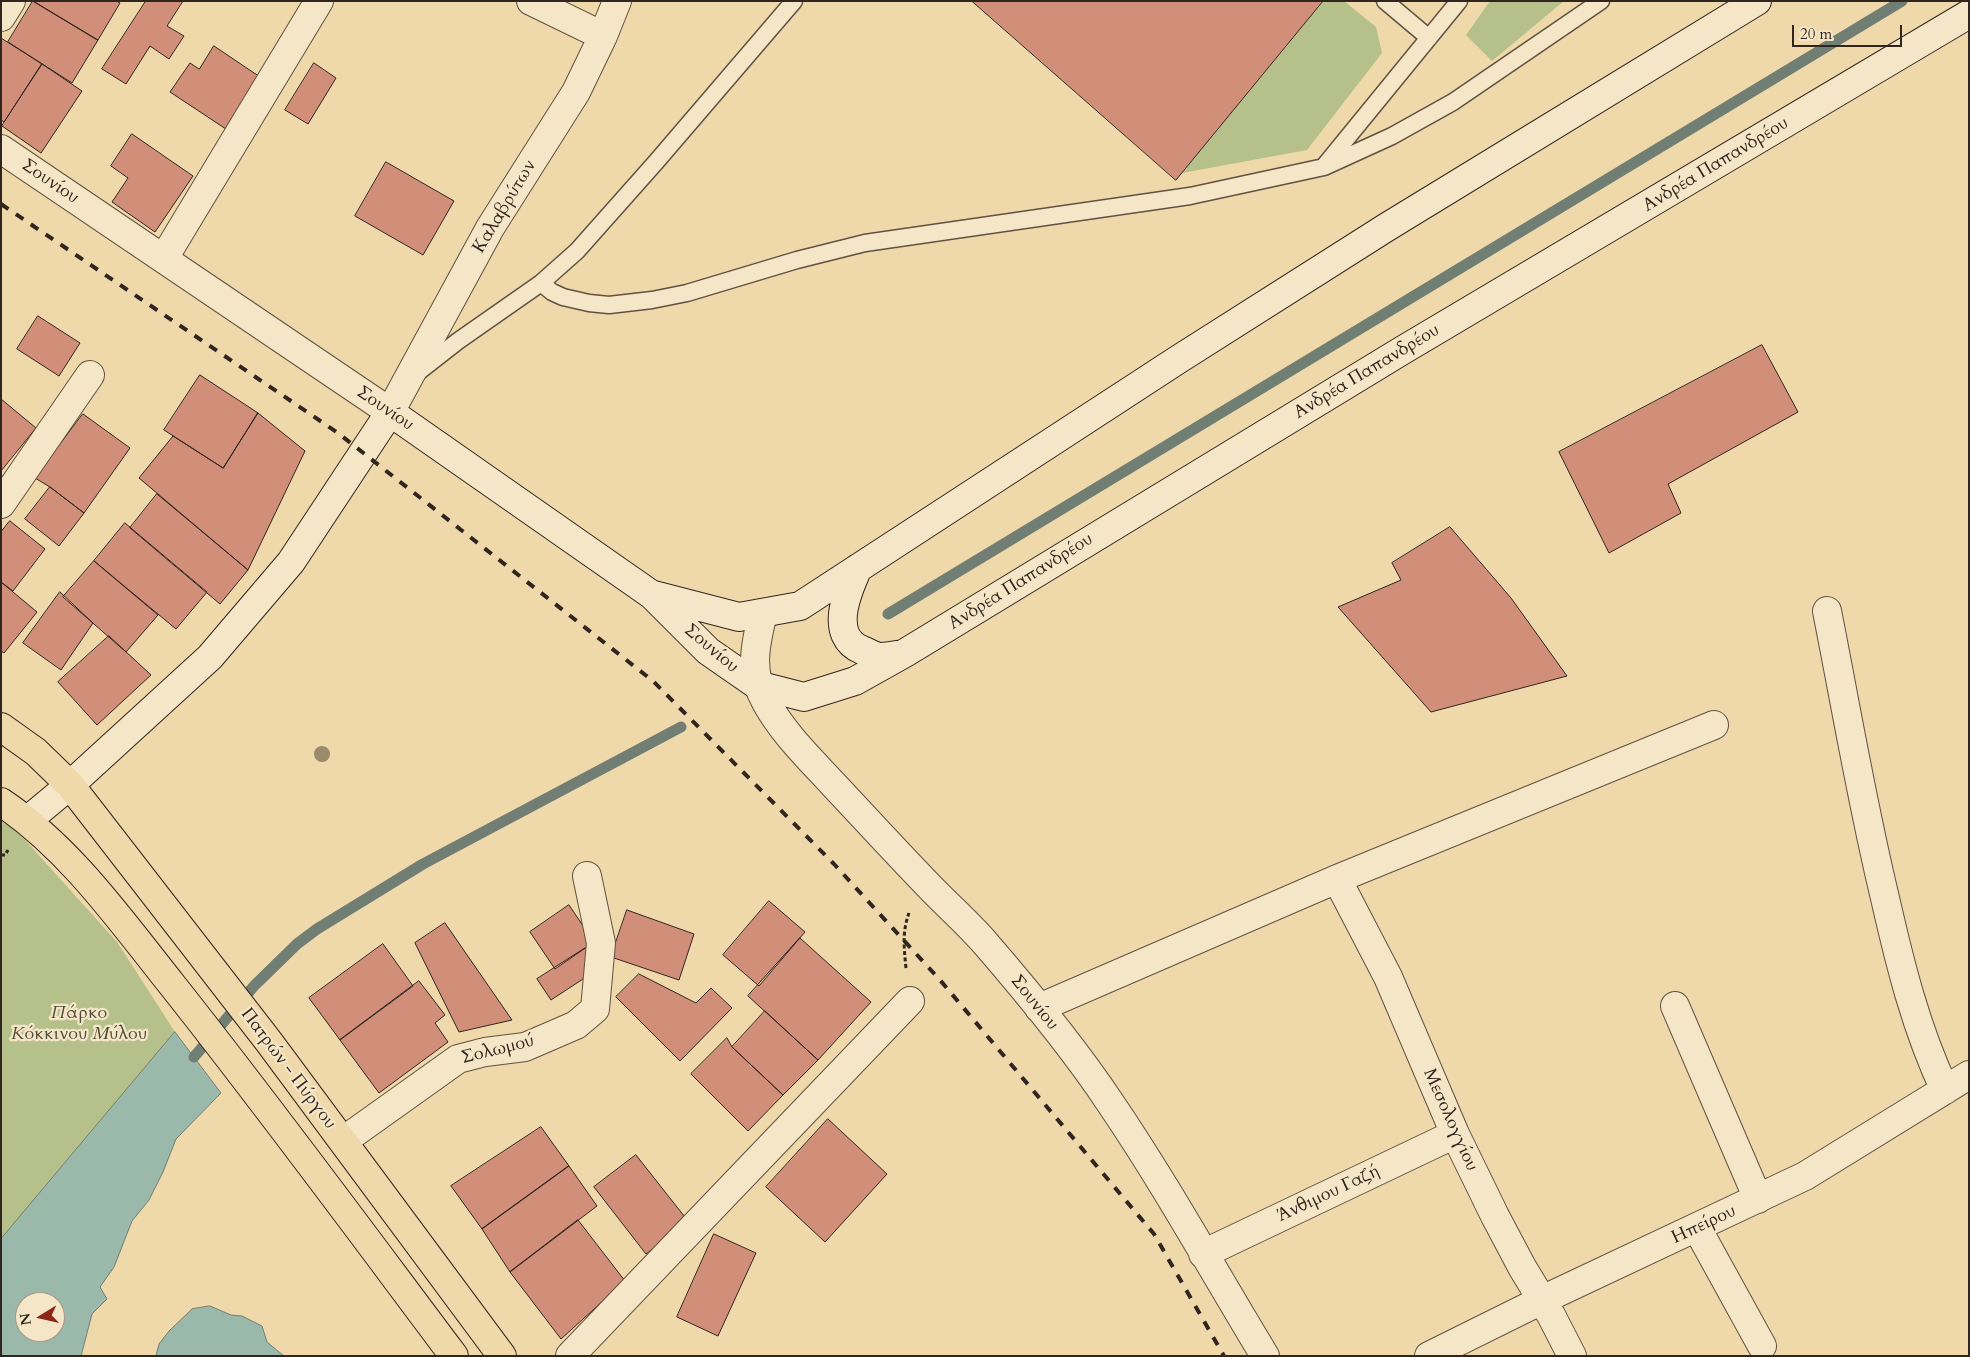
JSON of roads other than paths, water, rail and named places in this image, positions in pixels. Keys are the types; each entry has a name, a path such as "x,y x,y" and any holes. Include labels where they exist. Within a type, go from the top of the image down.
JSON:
{"main road":[{"name":"Πατρών - Πύργου","path":"1,727 36,752 70,785 269,1042 502,1356"},
{"path":"1,802 28,820 86,879 241,1072 454,1356"}],"street":[{"path":"1,17 12,1"},
{"path":"164,258 318,1"},
{"path":"531,1 603,36"},
{"name":"Καλαβρύτων","path":"28,820 70,785 210,656 291,562 390,412 490,228 576,92 603,36 617,1"},
{"path":"652,595 739,617 800,606 1379,232 1757,1"},
{"name":"Ανδρέα Παπανδρέου","path":"757,685 804,697 854,681 905,653 1403,350 1969,14"},
{"name":"Σουνίου","path":"1,149 390,412 652,595 708,651 757,685"},
{"path":"1,504 90,375"},
{"path":"858,568 845,595 842,623 847,637 856,647 879,657 905,653"},
{"path":"1827,611 1873,849 1897,951 1916,1022 1930,1059 1945,1090"},
{"name":"Σουνίου","path":"763,613 754,662 757,685 773,713 792,739 928,885 984,942 1083,1064 1112,1104 1265,1356"},
{"path":"1039,1008 1337,879 1714,725"},
{"name":"Σολωμού","path":"343,1141 458,1059 485,1052 525,1047 576,1025 595,1010 601,943 586,876"},
{"name":"Μεσολογγίου","path":"1337,879 1388,977 1455,1134 1495,1216 1572,1356"},
{"path":"570,1356 910,1001"},
{"path":"1675,1006 1758,1199"},
{"name":"Ηπείρου","path":"1429,1356 1542,1300 1805,1176 1969,1075"},
{"name":"Άνθιμου Γαζή","path":"1203,1254 1455,1134"},
{"path":"1697,1228 1762,1346"}],"lane":[{"path":"406,382 458,341 542,283 571,257 597,230 794,1"},
{"path":"1385,1 1429,38"},
{"path":"1324,167 1459,1"},
{"path":"542,283 552,292 563,297 589,303 609,305 652,300 687,293 797,260 865,243 1190,196 1324,167 1392,136 1453,102 1601,1"}],"waterway":[{"path":"888,614 1902,1"},
{"path":"194,1057 254,986 297,944 317,929 423,864 681,727"}],"railway":[{"path":"1,204 338,433 653,681 834,864 940,980 1154,1234 1224,1356"}],"park label":[{"name":"Πάρκο Κόκκινου Μύλου","path":"79,1024"}]}
